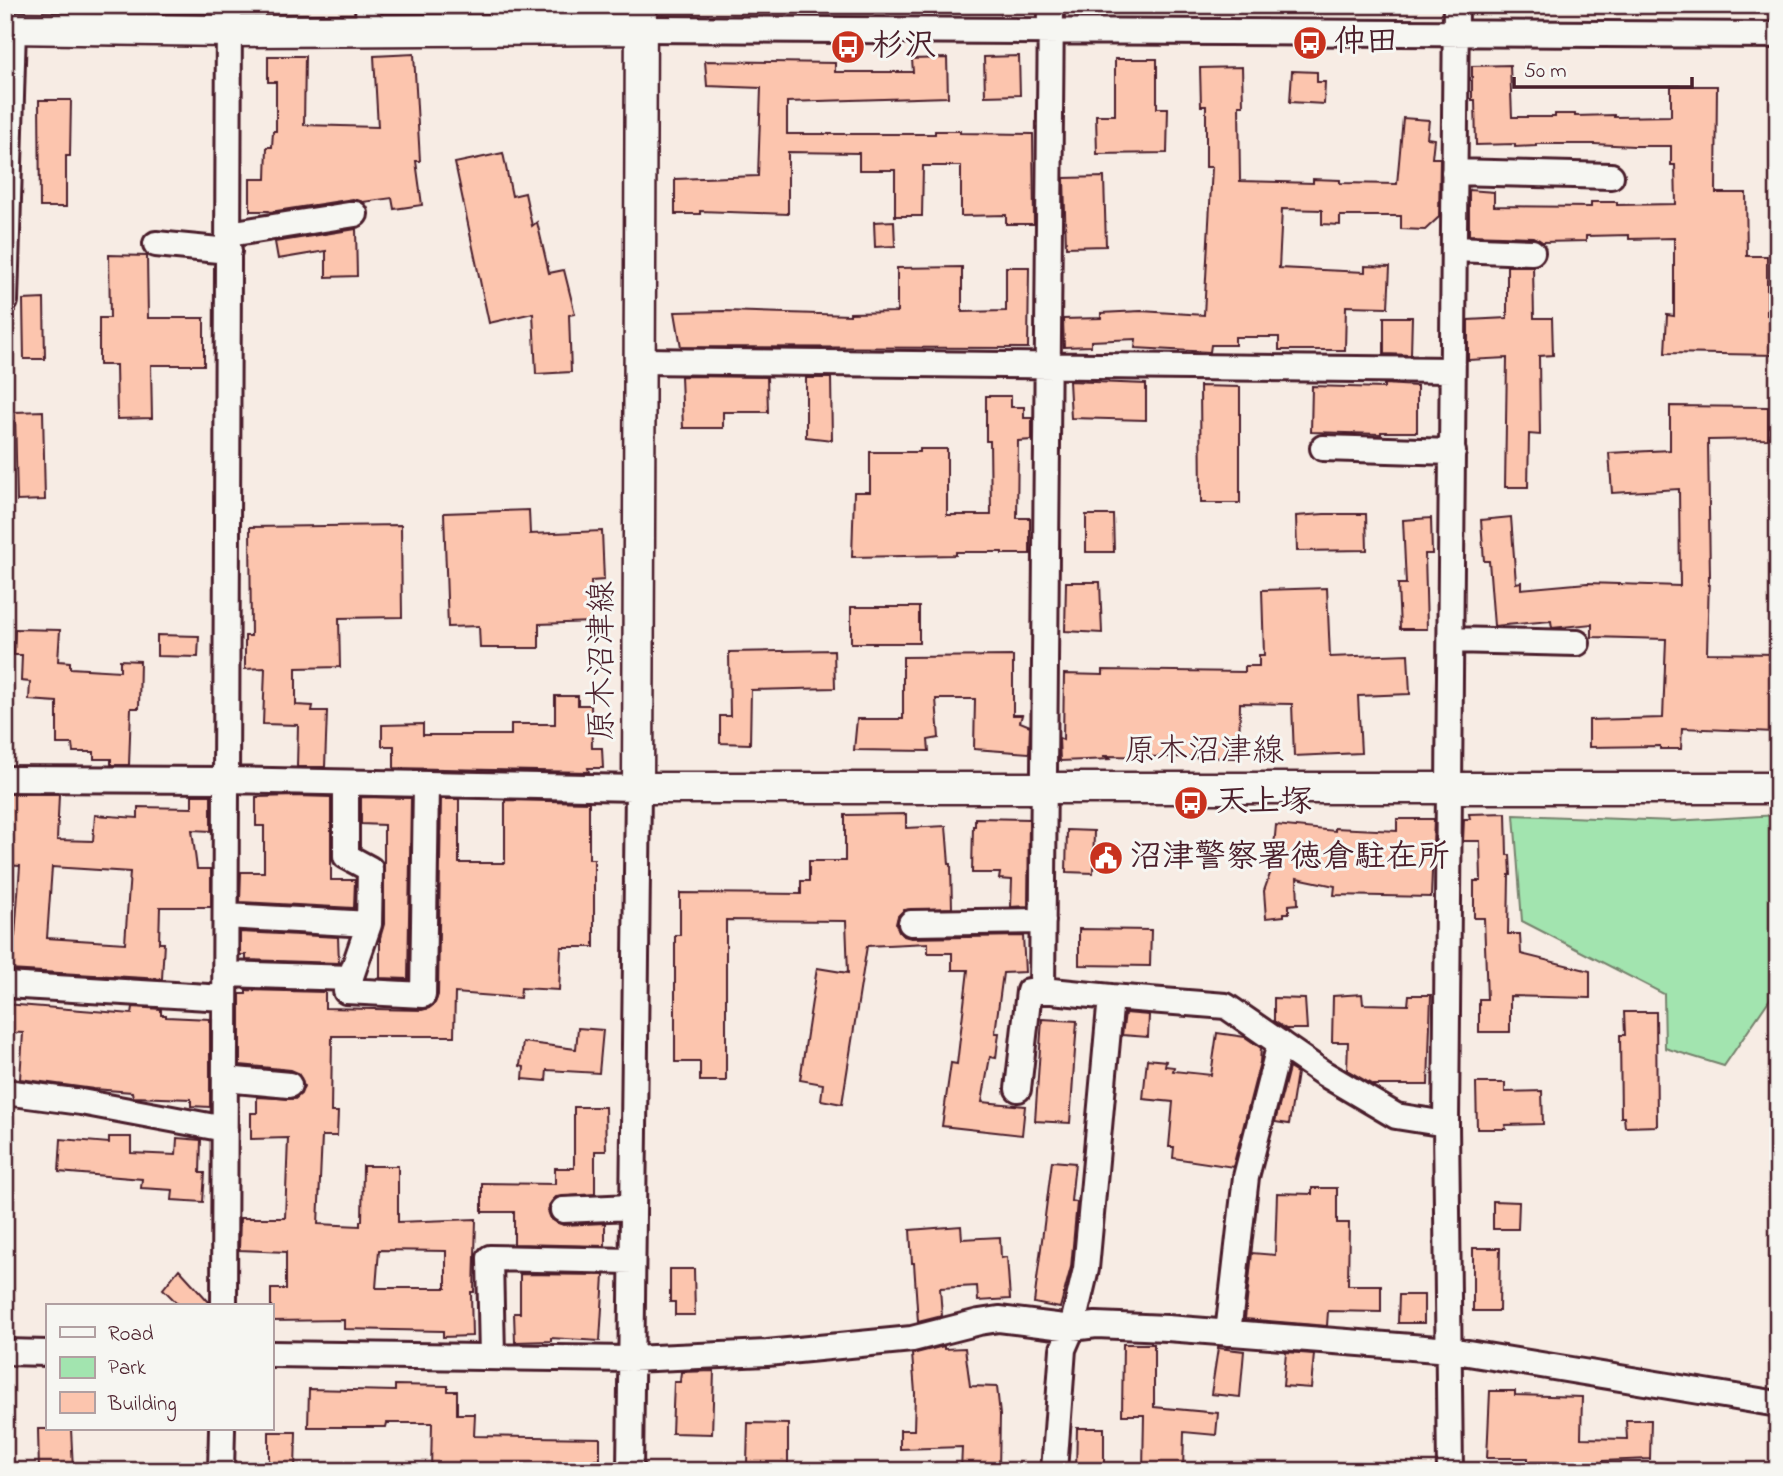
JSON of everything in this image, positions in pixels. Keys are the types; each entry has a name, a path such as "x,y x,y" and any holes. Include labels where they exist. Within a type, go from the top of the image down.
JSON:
{"main road":[{"path":"9,28 230,18 641,17"},
{"name":"原木沼津線","path":"641,17 638,788 1778,788"}],"street":[{"path":"1051,5 1042,990 1226,1006 1323,1073 1396,1116 1446,1124"},
{"path":"1450,1471 1446,1124 1456,5"},
{"path":"641,17 1051,32 1778,35"},
{"path":"224,1304 230,18"},
{"path":"5,301 9,28"},
{"path":"1454,172 1611,176"},
{"path":"156,244 229,243 355,214"},
{"path":"1454,249 1532,252"},
{"path":"639,361 1452,370"},
{"path":"1322,448 1453,452"},
{"path":"1451,640 1577,643"},
{"path":"5,779 226,780 638,788 630,1471"},
{"path":"346,783 346,856 370,869 369,924 346,991 423,995 426,784"},
{"path":"226,916 369,924"},
{"path":"911,923 1043,922"},
{"path":"5,985 225,986 351,978"},
{"path":"1018,1089 1029,991 1049,991"},
{"path":"1054,1471 1063,1349 1072,1328 1086,1269 1111,997"},
{"path":"1228,1333 1246,1177 1280,1044"},
{"path":"225,1079 289,1085"},
{"path":"5,1092 81,1102 225,1129"},
{"path":"563,1210 632,1207"},
{"path":"492,1357 490,1258 632,1261"},
{"path":"273,1354 631,1359 767,1353 912,1339 979,1322 999,1320 1072,1328 1107,1325 1450,1350 1778,1404"},
{"path":"5,1353 46,1353"},
{"path":"221,1471 222,1430"}],"green space":[{"path":"1514,815 1674,821 1778,815 1778,987 1724,1066 1665,1048 1664,994 1522,921"}],"building":[{"path":"414,54 420,161 416,161 422,205 394,209 392,198 363,202 353,199 270,212 250,211 250,179 266,179 267,147 272,147 273,131 276,131 276,82 268,82 268,56 305,56 304,125 378,127 374,56"},
{"path":"1019,56 1020,95 985,96 984,57"},
{"path":"947,58 948,97 787,102 787,134 935,134 935,131 960,131 1033,134 1034,224 1006,224 1006,215 961,216 961,166 923,166 922,216 895,216 895,170 859,170 859,153 788,152 788,214 700,211 700,214 675,214 675,179 758,176 761,88 707,86 705,61 835,63 835,72 913,72 912,59"},
{"path":"1115,59 1157,59 1157,108 1168,108 1167,153 1097,154 1096,115 1115,115"},
{"path":"1510,65 1512,117 1555,117 1555,114 1671,116 1671,86 1717,86 1716,193 1746,193 1747,256 1767,256 1767,315 1777,315 1776,355 1665,353 1667,315 1674,316 1674,238 1586,236 1586,241 1542,242 1533,237 1469,235 1469,190 1494,192 1494,206 1591,207 1591,202 1617,202 1617,205 1676,204 1675,165 1671,165 1671,146 1476,145 1472,66"},
{"path":"1242,67 1243,105 1239,105 1240,181 1313,183 1313,179 1340,180 1340,183 1397,184 1403,118 1429,120 1427,138 1434,139 1432,158 1440,158 1439,217 1425,230 1401,229 1401,216 1340,216 1340,225 1322,224 1322,210 1282,209 1279,268 1365,272 1365,266 1390,267 1388,307 1346,306 1345,350 1279,350 1279,337 1235,337 1235,345 1211,345 1210,352 1135,348 1136,339 1091,341 1091,346 1064,347 1063,319 1101,318 1101,313 1141,311 1204,315 1212,167 1206,167 1206,106 1201,106 1200,68"},
{"path":"1292,71 1317,72 1317,82 1325,82 1324,104 1290,102"},
{"path":"39,100 71,100 70,156 66,156 66,207 40,207"},
{"path":"503,153 512,196 525,193 532,226 537,222 549,273 564,270 575,314 569,315 571,372 536,374 533,313 489,323 455,163"},
{"path":"1104,177 1106,246 1066,247 1064,178"},
{"path":"894,221 895,246 875,247 874,222"},
{"path":"356,229 357,276 326,277 326,251 278,259 275,242"},
{"path":"109,255 147,256 148,318 204,318 204,365 151,365 152,418 117,419 116,365 99,365 99,318 110,318"},
{"path":"1507,266 1533,266 1534,318 1552,318 1553,355 1539,356 1540,435 1529,434 1528,487 1505,487 1507,358 1468,360 1468,320 1507,318"},
{"path":"962,267 962,312 1006,311 1006,267 1029,267 1028,348 681,347 675,312 850,315 897,312 897,268"},
{"path":"44,299 45,359 24,359 23,300"},
{"path":"1384,317 1412,317 1411,355 1384,354"},
{"path":"681,376 767,377 768,412 723,412 723,428 683,428"},
{"path":"806,378 831,378 832,440 806,437"},
{"path":"1069,381 1146,384 1146,420 1071,418"},
{"path":"1384,384 1417,386 1417,432 1311,432 1312,386 1384,388"},
{"path":"1200,386 1240,387 1240,503 1201,503"},
{"path":"986,396 1011,396 1011,407 1024,407 1024,418 1032,418 1032,440 1018,441 1017,518 1030,518 1030,554 956,552 956,555 852,557 854,492 870,492 870,452 947,449 947,515 991,515 990,441 986,441"},
{"path":"1670,406 1768,407 1768,439 1708,440 1710,576 1707,653 1778,654 1775,732 1682,728 1681,749 1660,749 1660,746 1589,747 1589,720 1663,718 1666,639 1592,637 1592,624 1552,628 1551,621 1494,626 1489,561 1484,561 1481,520 1511,517 1516,583 1521,582 1521,589 1587,583 1680,586 1679,489 1612,493 1609,453 1670,450"},
{"path":"43,411 45,500 17,501 15,412"},
{"path":"529,510 530,534 602,531 604,580 591,581 592,622 539,624 539,648 480,648 479,626 448,627 444,513"},
{"path":"1366,514 1367,550 1297,551 1296,516"},
{"path":"1086,515 1113,515 1114,552 1086,552"},
{"path":"1431,518 1432,554 1425,554 1427,629 1400,629 1398,584 1406,584 1403,520"},
{"path":"401,525 402,617 339,618 340,667 296,668 296,705 313,706 312,711 327,711 325,767 297,767 298,725 263,724 265,668 245,669 245,636 251,636 250,527"},
{"path":"1066,582 1100,582 1102,633 1065,631"},
{"path":"1327,588 1330,657 1408,654 1410,694 1358,696 1361,753 1294,756 1292,704 1240,703 1239,758 1103,756 1112,759 1060,761 1064,674 1103,675 1103,670 1245,672 1245,666 1259,666 1259,655 1264,655 1262,590"},
{"path":"851,607 919,607 919,643 851,643"},
{"path":"15,629 60,630 58,661 70,662 70,668 120,671 120,660 140,661 139,708 131,708 129,765 111,765 111,759 94,759 94,752 73,752 72,744 57,744 57,702 29,700 30,682 21,681 22,655 14,655"},
{"path":"157,635 199,636 198,657 157,656"},
{"path":"834,650 835,688 751,690 750,744 720,743 720,716 730,716 729,652"},
{"path":"1013,656 1013,715 1022,715 1020,722 1030,726 1029,753 974,749 975,699 936,699 939,738 928,740 929,751 854,750 857,719 903,719 903,657"},
{"path":"555,696 578,696 578,705 591,705 592,748 602,748 603,768 588,768 589,772 394,768 394,746 382,746 382,725 423,724 423,735 511,735 511,724 555,724"},
{"path":"5,794 59,794 57,840 93,841 95,815 138,818 138,807 192,808 192,795 211,795 211,831 192,830 197,869 211,869 211,907 160,907 159,943 164,943 162,979 9,970 10,936 15,936 20,866 5,865","holes":["52,867 130,872 125,943 47,938"]},
{"path":"256,797 331,797 331,880 355,880 354,908 240,902 241,872 264,872 264,826 256,826"},
{"path":"361,797 411,798 408,979 380,978 380,938 384,924 384,825 361,824"},
{"path":"441,799 459,799 459,863 505,863 505,800 589,802 589,859 594,859 594,947 561,947 559,990 521,988 520,998 455,993 454,1036 332,1036 331,1112 338,1112 337,1136 322,1136 318,1224 360,1226 363,1166 398,1166 398,1222 476,1219 474,1292 471,1292 472,1336 443,1337 443,1331 344,1329 344,1320 273,1321 271,1289 286,1289 286,1252 239,1250 240,1218 285,1218 288,1138 251,1139 251,1113 257,1113 257,1097 295,1099 304,1086 298,1073 291,1070 240,1065 240,994 246,994 246,990 325,992 325,1008 422,1010 435,1003 438,995","holes":["379,1250 446,1251 446,1288 376,1288"]},
{"path":"1506,813 1507,855 1510,855 1511,875 1508,934 1520,934 1521,954 1590,971 1590,998 1510,996 1510,1032 1479,1032 1479,999 1487,999 1484,918 1474,918 1474,881 1481,881 1480,841 1463,841 1464,819 1470,819 1469,814"},
{"path":"906,814 906,828 946,826 951,864 952,908 904,910 898,916 896,924 899,931 911,938 1023,936 1025,972 1003,973 995,1033 999,1033 996,1058 990,1057 982,1102 1025,1106 1022,1135 942,1126 951,1063 957,1064 968,970 952,970 952,953 928,953 928,943 867,946 842,1104 821,1100 823,1084 800,1080 817,968 848,973 846,921 726,920 726,1081 700,1081 700,1062 675,1062 675,935 680,935 680,893 801,894 801,881 809,881 809,861 845,861 845,815"},
{"path":"975,818 1029,819 1028,906 1011,907 1012,880 999,879 1000,873 972,873"},
{"path":"1397,819 1434,819 1431,897 1334,895 1335,886 1297,878 1298,904 1289,905 1289,913 1284,913 1284,916 1266,918 1264,891 1272,868 1276,825 1335,831 1335,828 1397,831"},
{"path":"1067,830 1094,831 1093,873 1066,872"},
{"path":"1079,929 1151,930 1150,966 1079,965"},
{"path":"240,932 338,937 339,963 246,960 246,955 240,955"},
{"path":"1362,994 1363,1004 1408,1005 1409,995 1431,995 1428,1085 1373,1085 1347,1070 1348,1042 1332,1042 1333,996"},
{"path":"1274,998 1305,999 1307,1029 1286,1029 1274,1021"},
{"path":"5,1004 132,1014 133,1007 161,1009 161,1015 166,1017 210,1019 210,1107 191,1106 191,1099 133,1097 132,1092 20,1079 23,1033 5,1032"},
{"path":"1624,1012 1656,1012 1657,1126 1625,1127 1624,1117 1621,1117 1620,1035 1625,1035"},
{"path":"1125,1013 1149,1015 1148,1037 1122,1035"},
{"path":"1042,1019 1077,1021 1070,1123 1035,1121"},
{"path":"578,1028 603,1030 599,1073 547,1070 546,1081 523,1079 524,1067 520,1066 523,1042 576,1049"},
{"path":"1217,1033 1245,1037 1261,1048 1260,1062 1233,1167 1173,1158 1174,1147 1169,1147 1173,1102 1143,1099 1147,1059 1166,1061 1165,1066 1174,1067 1173,1071 1211,1075"},
{"path":"1289,1068 1297,1073 1289,1124 1275,1122"},
{"path":"1476,1083 1505,1083 1505,1092 1542,1091 1543,1124 1505,1125 1506,1129 1477,1129"},
{"path":"574,1107 605,1107 606,1151 595,1151 595,1194 556,1197 548,1211 551,1219 563,1225 605,1223 605,1246 514,1244 514,1212 482,1212 482,1183 555,1184 555,1168 574,1168"},
{"path":"109,1137 131,1137 131,1153 176,1155 177,1138 201,1140 200,1173 205,1173 203,1202 172,1200 173,1190 141,1188 142,1179 59,1172 61,1139 109,1143"},
{"path":"1052,1161 1075,1163 1071,1201 1077,1202 1071,1267 1060,1308 1034,1303"},
{"path":"1312,1188 1337,1188 1337,1223 1349,1223 1348,1285 1381,1285 1381,1312 1328,1311 1327,1326 1245,1319 1252,1253 1275,1255 1277,1193 1312,1194"},
{"path":"1493,1201 1519,1202 1518,1229 1493,1229"},
{"path":"961,1226 962,1239 1000,1237 1001,1258 1007,1257 1010,1299 978,1301 977,1286 940,1288 942,1316 918,1322 910,1230"},
{"path":"1473,1248 1500,1248 1499,1311 1473,1311"},
{"path":"179,1269 209,1304 178,1304 163,1289"},
{"path":"670,1269 694,1269 695,1315 675,1315 675,1302 670,1302"},
{"path":"520,1274 604,1275 600,1341 551,1338 551,1341 515,1342 514,1313 520,1313"},
{"path":"1399,1295 1424,1295 1424,1323 1398,1323"},
{"path":"1123,1344 1154,1344 1154,1407 1218,1413 1216,1435 1184,1432 1183,1471 1143,1471 1144,1415 1122,1415"},
{"path":"944,1346 944,1349 965,1348 970,1386 997,1387 1000,1415 999,1471 961,1471 962,1447 900,1449 900,1430 914,1430 912,1354"},
{"path":"1218,1348 1244,1351 1240,1397 1211,1394"},
{"path":"1286,1352 1314,1354 1311,1388 1283,1386"},
{"path":"714,1371 712,1434 672,1433 674,1382 680,1382 681,1372"},
{"path":"395,1385 448,1386 448,1391 457,1391 457,1414 475,1414 474,1436 600,1438 600,1460 590,1460 590,1471 431,1471 432,1423 387,1423 386,1427 308,1427 309,1389 395,1391"},
{"path":"1490,1391 1515,1391 1515,1395 1582,1397 1581,1438 1627,1439 1626,1420 1651,1420 1650,1459 1603,1461 1603,1466 1573,1466 1573,1463 1528,1462 1528,1458 1487,1458"},
{"path":"748,1423 788,1424 788,1471 766,1471 766,1464 747,1464"},
{"path":"1077,1428 1104,1428 1104,1471 1076,1471"},
{"path":"38,1429 71,1430 73,1470 39,1471"},
{"path":"269,1432 296,1432 295,1471 269,1471"}],"place":[{"name":"仲田","path":"1310,43"},
{"name":"杉沢","path":"848,47"},
{"name":"天上塚","path":"1191,803"},
{"name":"沼津警察署徳倉駐在所","path":"1106,858"}]}
